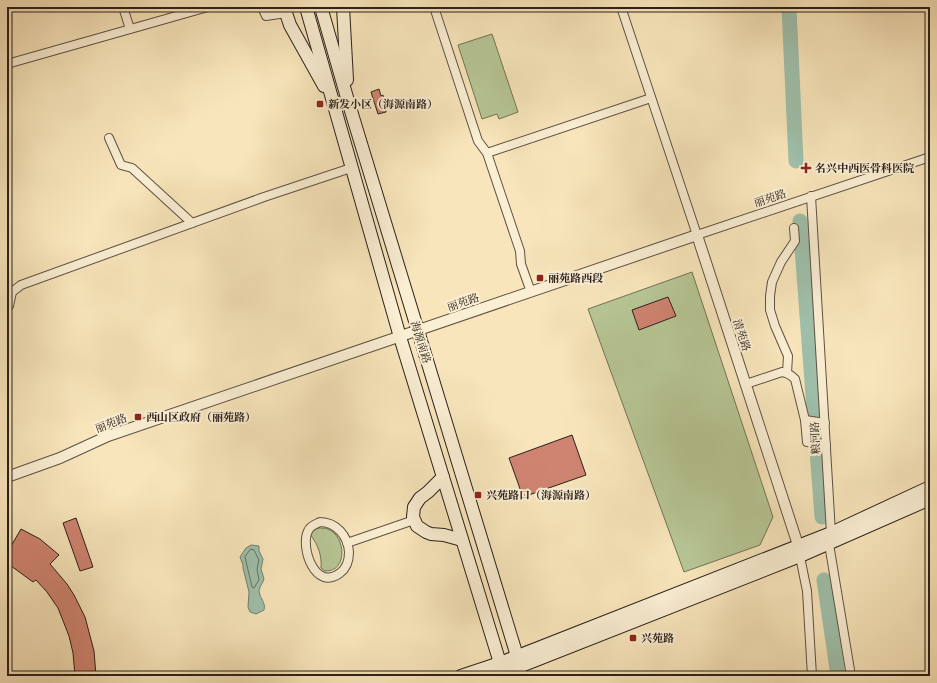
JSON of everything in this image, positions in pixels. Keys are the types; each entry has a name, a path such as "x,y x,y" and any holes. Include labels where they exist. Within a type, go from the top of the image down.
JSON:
{"main road":[{"name":"海源南路","path":"306,7 335,105 351,168 462,540 499,672"},
{"name":"海源南路","path":"321,7 518,666"},
{"path":"343,7 348,101"},
{"path":"285,10 293,31 335,105"},
{"path":"443,477 417,502 413,512 414,520 417,526 426,532 462,540"},
{"path":"830,539 930,487"},
{"path":"461,676 499,672 518,666 930,499"}],"street":[{"path":"123,7 130,29"},
{"path":"7,64 208,7"},
{"path":"262,7 266,16 285,10"},
{"path":"434,7 478,141 487,154 520,251 521,264 531,292"},
{"name":"清苑路","path":"621,7 746,384 799,551 807,592 812,676"},
{"path":"487,154 651,98"},
{"path":"109,138 121,165 132,168 192,223"},
{"name":"丽苑路","path":"7,477 60,458 108,436 696,235 930,157"},
{"path":"7,308 9,306 12,292 21,285 264,197 351,168"},
{"name":"粮河路","path":"811,196 822,356 830,539 851,676"},
{"path":"787,373 788,356 770,310 770,296 772,282 781,262 795,241 794,228"},
{"path":"746,384 782,372 787,373 795,379 805,420 807,442 826,444"},
{"path":"805,420 825,423"},
{"path":"347,543 414,520"},
{"path":"320,522 331,523 337,527 347,543 349,560 346,568 333,577 323,577 318,575 312,567 305,541 311,527 320,522"}],"shaded area":[{"path":"492,34 518,112 499,119 497,114 482,119 458,45"},
{"path":"692,272 773,517 760,545 684,572 588,309"},
{"path":"318,528 328,529 334,533 341,546 341,560 338,566 332,570 325,571 321,568 319,550 310,534"}],"water":[{"path":"251,545 259,546 259,551 263,559 261,569 264,579 259,591 264,603 264,610 256,614 250,612 248,607 249,592 240,557 246,548"}],"building":[{"path":"379,89 381,96 383,95 386,112 378,114 371,92"},
{"path":"668,297 676,316 639,330 632,310"},
{"path":"930,355 930,365 926,357"},
{"path":"572,435 586,475 523,497 509,458"},
{"path":"76,518 93,567 80,571 63,523"},
{"path":"21,529 40,539 59,555 50,564 67,584 85,617 94,651 96,676 75,676 73,653 69,636 58,608 47,592 36,580 33,582 7,563 7,553"}],"waterway":[{"path":"789,7 796,161"},
{"path":"800,221 822,517"},
{"path":"824,580 838,676"}],"place":[{"name":"新发小区（海源南路）","path":"320,104"},
{"name":"名兴中西医骨科医院","path":"806,168"},
{"name":"丽苑路西段","path":"540,278"},
{"name":"西山区政府（丽苑路）","path":"138,417"},
{"name":"兴苑路口（海源南路）","path":"478,495"},
{"name":"兴苑路","path":"633,638"}]}
